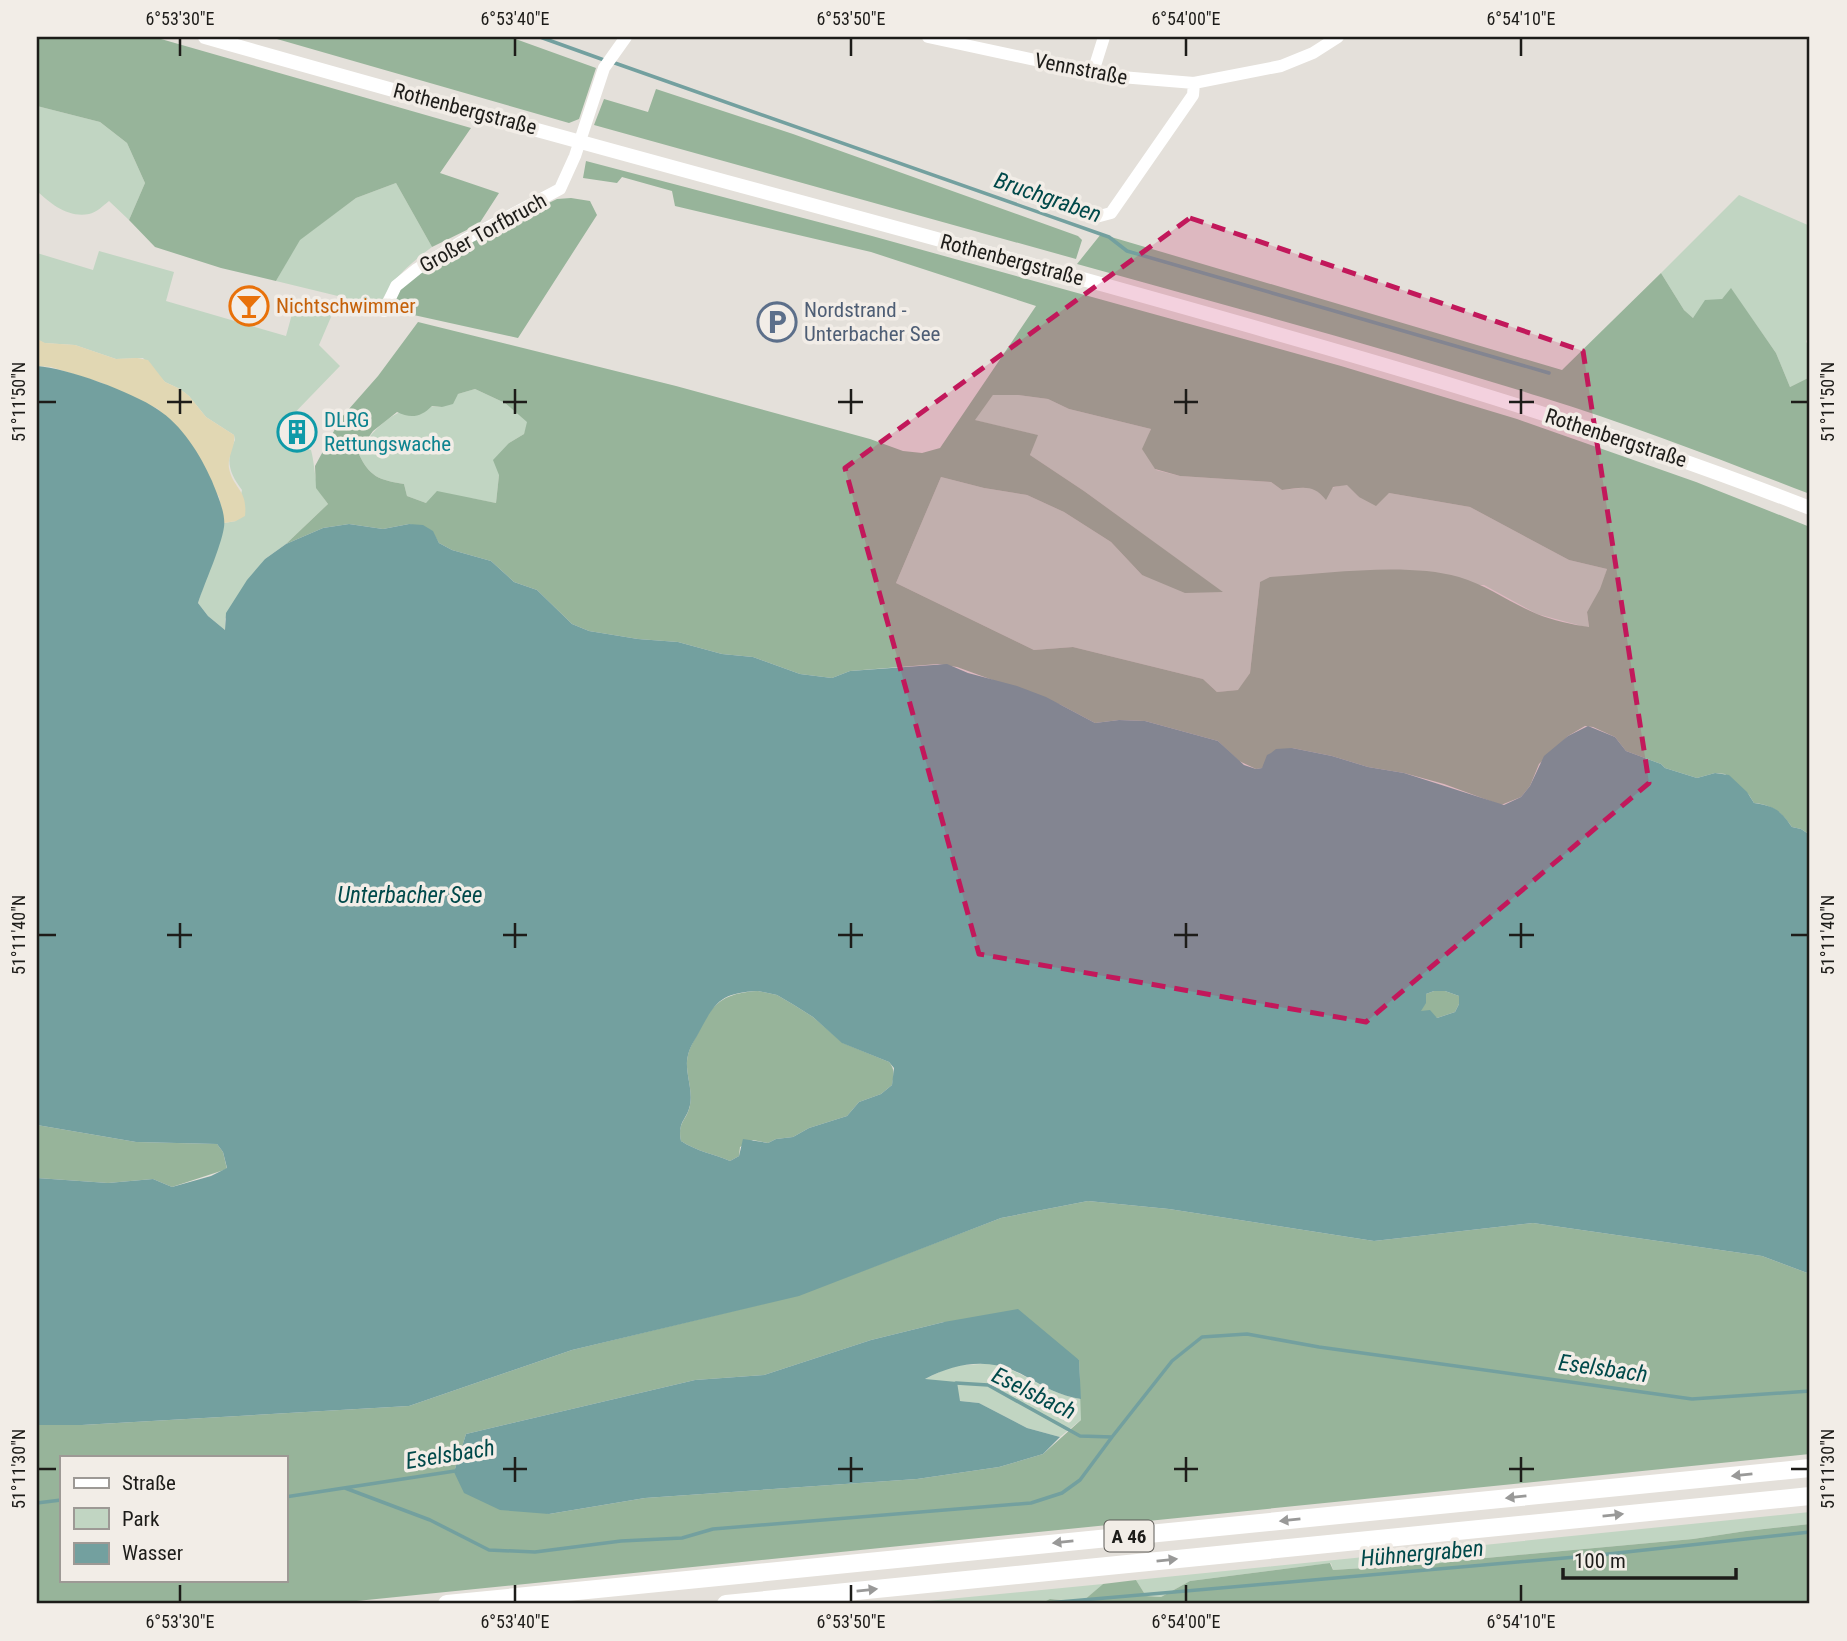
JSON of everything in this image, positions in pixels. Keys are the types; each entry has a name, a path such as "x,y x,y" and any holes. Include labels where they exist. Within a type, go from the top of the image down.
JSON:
{"highway":[{"name":"A 46","path":"447,1604 1810,1468"},
{"name":"A 46","path":"726,1604 1810,1496"}],"main road":[{"name":"Rothenbergstraße","path":"205,37 1335,349 1619,439 1720,473 1810,508"}],"street":[{"name":"Großer Torfbruch","path":"384,311 396,286 416,269 560,189 604,68 626,37"},
{"name":"Vennstraße","path":"928,37 1137,80 1194,83 1281,66 1313,53 1338,37"},
{"path":"1093,72 1104,37"},
{"path":"1096,217 1111,213 1193,95 1194,83"}],"highlighted area":[{"path":"1190,218 1583,351 1649,783 1366,1022 979,954 845,468"}],"green space":[{"path":"37,37 154,37 471,128 440,173 499,193 479,224 432,247 396,183 356,198 300,240 276,281 221,268 155,247 129,220 145,183 127,143 100,122 37,106"},
{"path":"270,37 510,37 596,68 579,119 569,123"},
{"path":"656,89 793,134 1078,236 1082,240 1076,259 594,125 604,99 648,112"},
{"path":"37,106 100,122 127,143 145,183 129,220 109,201 92,213 81,215 54,205 37,191"},
{"path":"586,161 872,236 1341,366 1517,419 1696,482 1810,527 1810,835 1792,827 1780,813 1754,803 1749,795 1725,774 1715,773 1697,778 1665,768 1626,751 1615,737 1593,727 1585,726 1568,736 1539,764 1530,786 1521,797 1501,805 1404,773 1292,748 1262,768 1256,769 1239,761 1218,741 1145,721 1095,723 1061,705 957,667 938,664 850,671 832,678 800,674 753,657 722,654 678,642 589,631 572,624 537,590 514,582 491,561 452,550 439,543 432,531 409,524 383,529 349,524 323,528 286,544 328,504 316,488 315,466 341,418 378,376 418,322 676,386 870,439 903,451 922,453 940,448 1036,306 871,252 675,206 672,191 622,177 617,183 583,178","holes":["475,389 505,403 527,422 524,434 509,443 493,460 499,475 496,503 437,491 426,503 407,496 404,484 381,479 366,467 358,452 373,431 397,412 407,416 420,415 432,406 453,404 458,394","993,395 1048,399 1069,409 1151,429 1142,449 1155,469 1180,476 1271,482 1282,490 1311,489 1326,500 1333,487 1347,485 1359,497 1376,506 1389,493 1470,507 1569,560 1607,569 1587,612 1589,627 1537,614 1459,577 1414,570 1365,570 1270,577 1260,582 1250,673 1238,690 1217,692 1203,679 1073,647 1034,650 896,583 941,477 1027,495 1064,512 1111,542 1142,575 1185,593 1223,592 1030,455 1038,435 975,420"]},
{"path":"396,183 432,247 401,273 379,306 276,281 299,240 356,198"},
{"path":"1739,195 1810,226 1810,337 1806,341 1810,351 1810,377 1790,387 1776,353 1731,289 1722,299 1693,318 1684,310 1661,273"},
{"path":"557,199 590,201 597,215 518,338 391,310 398,289 420,270"},
{"path":"1101,234 1562,370 1661,273 1684,310 1693,318 1705,300 1722,299 1731,288 1776,353 1790,387 1810,377 1810,494 1643,431 1541,397 1077,264"},
{"path":"99,251 174,272 166,301 286,336 295,303 328,312 331,317 319,345 340,366 281,427 277,440 311,450 317,484 328,504 286,544 265,559 225,619 225,630 208,616 198,603 224,523 236,521 242,490 234,478 229,460 234,435 206,417 189,396 165,382 143,358 116,359 75,345 44,343 37,339 37,253 93,270"},
{"path":"475,389 505,403 528,422 524,434 509,443 499,475 496,503 470,498 426,503 407,496 404,484 381,479 366,467 358,452 383,423 414,408 442,407 458,394"},
{"path":"993,395 1048,399 1069,409 1151,429 1148,450 1156,470 1180,476 1271,482 1282,490 1309,487 1319,491 1347,484 1359,497 1389,493 1470,507 1569,560 1607,569 1601,589 1587,612 1589,628 1537,614 1484,585 1260,582 1250,673 1239,690 1217,692 1203,679 1073,647 1034,650 896,583 941,477 1027,495 1064,512 1111,542 1142,575 1222,592 1030,455 1037,435 974,420"},
{"path":"758,991 777,995 813,1017 843,1043 889,1062 894,1075 892,1085 881,1094 859,1102 847,1116 809,1128 793,1137 768,1143 753,1140 740,1147 739,1156 730,1161 681,1141 680,1129 691,1100 688,1057 704,1021 715,1006 737,994"},
{"path":"1445,991 1459,996 1455,1012 1437,1018 1420,1011 1426,994"},
{"path":"37,1125 136,1142 217,1144 223,1152 227,1169 172,1187 153,1179 108,1183 37,1178"},
{"path":"1088,1201 1169,1209 1374,1241 1533,1223 1762,1256 1810,1274 1810,1454 327,1604 37,1604 37,1425 82,1425 409,1406 572,1350 799,1295 1001,1218","holes":["944,1322 1079,1360 1081,1420 1043,1454 999,1467 917,1479 645,1498 549,1514 454,1472 466,1434 695,1380 764,1375 871,1340"]},
{"path":"995,1363 1059,1393 1081,1399 1082,1419 1060,1437 1027,1428 979,1403 960,1401 923,1380 952,1366"},
{"path":"1810,1512 1810,1524 1693,1539 1486,1558 1458,1554 1441,1563 1333,1570 1331,1563 1190,1581 1161,1597 1146,1596 1136,1580"},
{"path":"1810,1524 1810,1604 1040,1604 1050,1599 1082,1602 1103,1584 1136,1580 1146,1596 1161,1597 1190,1581 1330,1563 1333,1570 1441,1563 1458,1554 1486,1558 1693,1539"},
{"path":"1103,1584 1083,1602 1051,1599 1040,1604 897,1604"}],"sand":[{"path":"37,339 45,343 75,345 116,359 148,360 165,382 180,389 206,417 234,435 229,468 244,500 245,516 224,523 219,497 158,409 102,383 51,367 37,366"}],"water":[{"name":"Unterbacher See","path":"37,366 82,376 132,395 166,416 189,441 212,481 224,516 220,544 198,603 208,616 225,630 226,613 247,580 265,559 286,544 323,528 349,524 383,529 409,524 423,525 433,531 439,543 452,550 491,561 514,582 537,590 572,624 589,631 678,642 722,654 753,657 800,674 832,678 850,671 947,664 1046,697 1095,723 1145,721 1218,741 1244,765 1256,769 1262,768 1267,755 1276,749 1292,748 1404,773 1504,805 1521,797 1530,786 1544,756 1568,736 1588,726 1615,737 1626,751 1665,768 1697,778 1715,773 1729,775 1747,792 1754,803 1776,810 1792,827 1810,835 1810,1274 1762,1256 1533,1223 1374,1241 1169,1209 1088,1201 1001,1218 799,1296 572,1350 409,1406 82,1425 37,1425 37,1178 108,1183 153,1179 172,1187 211,1176 227,1168 223,1152 217,1144 136,1142 37,1125","holes":["758,991 777,995 794,1005 813,1017 842,1043 889,1062 894,1068 892,1085 881,1094 859,1102 847,1116 809,1128 793,1137 768,1143 743,1139 739,1156 730,1161 681,1141 680,1129 691,1100 688,1057 703,1025 719,1002 734,994","1445,991 1459,996 1455,1012 1437,1018 1430,1010 1421,1011 1426,1003 1426,994"]},
{"path":"1018,1309 1079,1360 1081,1399 1059,1393 1012,1370 987,1364 962,1366 925,1379 957,1382 960,1401 979,1403 1027,1428 1060,1437 1043,1454 999,1467 917,1479 645,1498 549,1514 500,1510 464,1493 454,1472 466,1434 695,1380 764,1375 871,1340 944,1322"}],"waterway":[{"name":"Bruchgraben","path":"540,37 604,60"},
{"name":"Bruchgraben","path":"612,62 1109,237 1127,251 1549,373"},
{"name":"Eselsbach","path":"956,1383 988,1385 1080,1436 1112,1437 1172,1361 1202,1337 1247,1334 1319,1347 1692,1399 1810,1391"},
{"path":"345,1488 430,1520 489,1550 535,1552 621,1541 682,1538 713,1529 1031,1503 1062,1493 1080,1480 1112,1437"},
{"name":"Eselsbach","path":"287,1497 455,1471"},
{"name":"Eselsbach","path":"37,1503 60,1500"},
{"name":"Hühnergraben","path":"1036,1604 1599,1555 1810,1532"}],"place":[{"name":"Nichtschwimmer","path":"249,306"},
{"name":"Nordstrand - Unterbacher See","path":"777,322"},
{"name":"DLRG Rettungswache","path":"297,432"}]}
